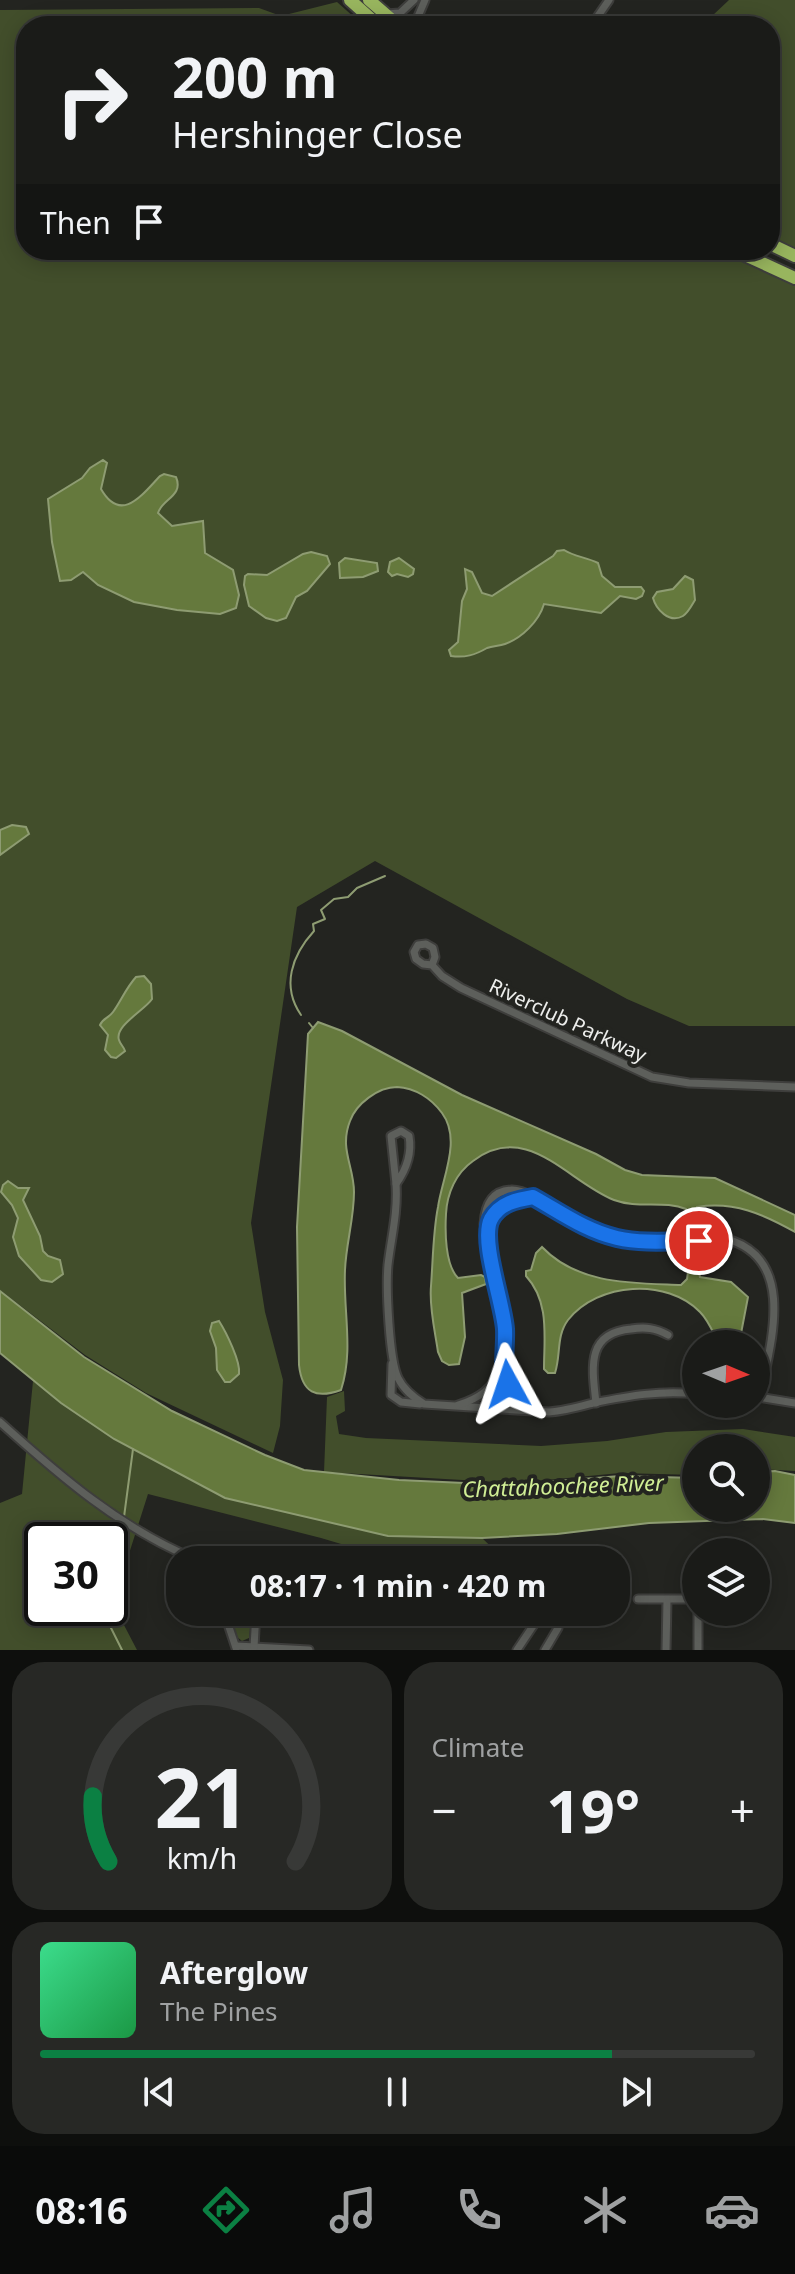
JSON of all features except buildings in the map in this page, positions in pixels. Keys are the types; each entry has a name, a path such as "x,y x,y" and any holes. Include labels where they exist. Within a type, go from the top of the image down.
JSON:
{"highway":[{"path":"350,0 376,16"},
{"path":"756,260 795,278"}],"street":[{"path":"392,16 414,0"},
{"name":"Riverclub Parkway","path":"432,965 442,976 461,988 652,1077 689,1083 795,1087"},
{"path":"396,1184 406,1168 410,1146 409,1136 401,1131 391,1136 398,1208 388,1276 393,1358 395,1371 404,1388 424,1404"},
{"path":"536,1411 512,1393 505,1376 503,1317 484,1218 485,1209 492,1198 510,1190 522,1190 576,1222 617,1238 638,1241 733,1241 755,1250 766,1258 774,1270 782,1297 770,1347"},
{"path":"488,1238 491,1219 502,1206 533,1197"},
{"path":"596,1403 595,1357 604,1335 647,1328 668,1335"},
{"path":"448,1406 473,1400 488,1389 500,1373 504,1355"},
{"path":"393,1358 391,1395 401,1402 564,1411 660,1392 682,1393"},
{"path":"770,1399 795,1403"},
{"path":"0,1422 60,1476 127,1524 166,1547"},
{"path":"638,1599 682,1599"},
{"path":"666,1650 667,1600"},
{"path":"517,1650 537,1620 544,1615 555,1620 558,1628 545,1650"},
{"path":"229,1626 236,1648 309,1650"},
{"path":"254,1647 255,1626"},
{"path":"698,1626 698,1650"}],"shaded area":[{"path":"729,0 795,0 795,248 780,241 780,16 712,16"},
{"path":"337,2 353,16 281,16"},
{"path":"259,8 281,16 16,16 16,260 739,260 795,286 795,1026 689,1026 627,999 375,861 297,907 251,1223 265,1312 283,1380 280,1426 273,1453 146,1393 85,1355 0,1290 0,10"},
{"path":"33,1381 114,1439 225,1498 388,1536 482,1538 490,1546 348,1546 148,1494 128,1557 128,1522 24,1522 24,1626 124,1626 137,1650 0,1650 0,1503 22,1494"},
{"path":"344,1391 345,1411 336,1416 339,1434 541,1446 666,1432 743,1429 795,1437 795,1471 770,1470 770,1434 682,1434 682,1475 620,1473 515,1483 324,1472 327,1397"},
{"path":"233,1626 250,1626 249,1638 242,1641"}],"water":[{"path":"103,460 107,463 101,489 116,504 124,505 139,498 164,474 176,477 175,493 158,513 172,526 203,521 205,553 233,570 239,595 236,608 220,614 134,602 98,585 83,572 71,580 60,581 48,499 82,478"},
{"path":"564,550 598,563 602,576 615,587 641,587 644,591 642,596 636,599 620,596 601,613 544,604 534,623 511,641 470,655 451,656 449,650 458,642 462,601 467,589 465,569 472,572 482,593 492,596 557,551"},
{"path":"311,552 327,556 330,564 307,591 296,597 286,618 277,621 266,618 249,606 245,576 267,575"},
{"path":"345,558 377,563 378,571 363,577 340,578 339,563"},
{"path":"399,558 414,569 413,574 408,577 392,576 388,572 390,562"},
{"path":"685,576 693,580 695,600 683,616 668,617 660,611 653,598 657,592 673,589"},
{"path":"12,825 26,827 29,834 0,855 0,830"},
{"path":"144,976 151,984 152,999 121,1029 119,1040 125,1051 116,1058 111,1057 105,1050 108,1035 100,1025 113,1012 136,977"},
{"path":"318,1022 342,1031 462,1095 596,1154 625,1170 642,1175 715,1178 795,1215 795,1232 748,1210 723,1206 697,1207 696,1256 700,1277 731,1282 748,1297 742,1330 712,1330 700,1312 670,1294 633,1289 614,1292 581,1307 568,1320 562,1332 555,1373 548,1373 544,1369 542,1308 534,1286 526,1276 536,1253 542,1247 572,1269 607,1280 681,1285 687,1279 688,1272 686,1209 623,1203 529,1151 511,1147 493,1150 462,1171 450,1191 446,1229 450,1265 458,1278 481,1275 485,1277 486,1284 462,1293 465,1337 459,1364 449,1365 442,1361 438,1352 431,1294 435,1226 451,1147 448,1124 428,1098 410,1089 390,1088 375,1093 362,1103 347,1131 346,1149 354,1192 345,1270 345,1375 341,1390 324,1394 312,1391 303,1382 299,1365 297,1227 308,1034"},
{"path":"8,1181 18,1188 29,1188 23,1200 40,1236 43,1251 60,1260 63,1274 52,1282 41,1280 19,1256 13,1237 18,1218 1,1192"},
{"name":"Chattahoochee River","path":"0,1291 84,1357 172,1411 304,1470 399,1480 508,1485 620,1476 682,1478 682,1522 482,1538 388,1536 225,1498 114,1439 61,1403 0,1353"},
{"path":"219,1321 238,1362 239,1374 230,1382 225,1382 217,1370 216,1348 210,1331 212,1323"},
{"path":"770,1471 795,1475 795,1523 770,1520"}],"waterway":[{"path":"301,1015 292,993 292,971 300,950 314,931 313,924 325,919 321,910 334,899 348,897 357,888 385,876"},
{"path":"309,1023 313,1028"},
{"path":"124,1517 133,1449"},
{"path":"110,1626 122,1650"}],"route":[{"path":"508,1384 504,1367 505,1329 488,1238 491,1219 502,1206 533,1197 576,1222 617,1238 699,1241"}]}
